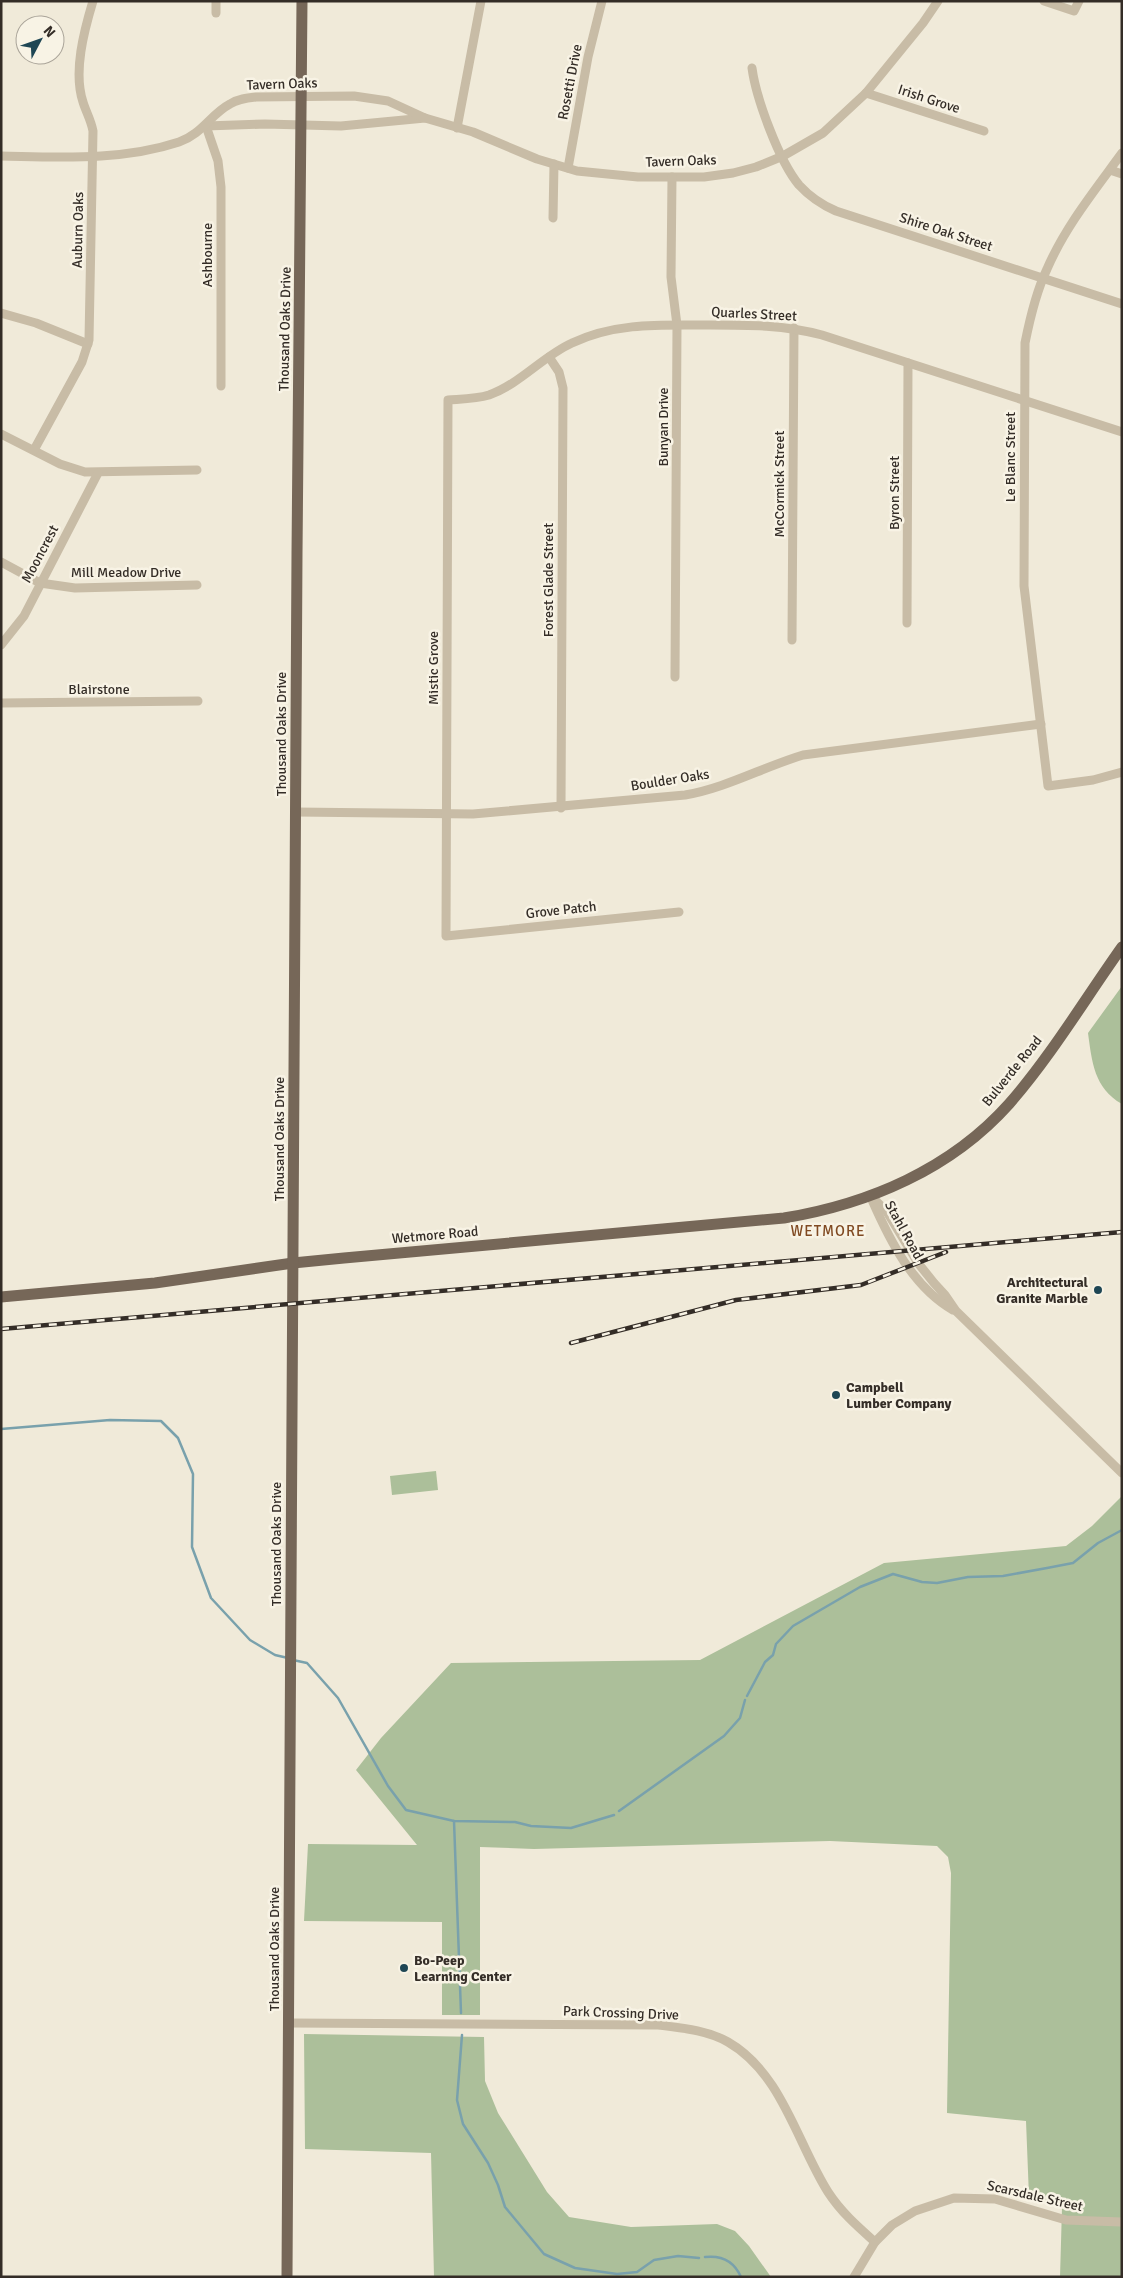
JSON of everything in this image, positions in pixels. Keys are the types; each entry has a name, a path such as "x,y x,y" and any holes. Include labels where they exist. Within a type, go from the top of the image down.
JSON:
{"main road":[{"name":"Thousand Oaks Drive","path":"287,2277 302,1"},
{"name":"Bulverde Road","path":"871,1196 904,1182 941,1161 961,1147 1008,1104 1034,1072 1122,947"},
{"name":"Wetmore Road","path":"1,1296 155,1283 236,1273 293,1263 784,1218 828,1210 871,1196"}],"street":[{"name":"Auburn Oaks","path":"34,450 82,362 88,344 91,315 93,156 91,119 83,102 80,86 80,64 87,22 93,1"},
{"path":"216,1 216,13"},
{"path":"457,128 481,1"},
{"name":"Rosetti Drive","path":"568,168 588,57 602,1"},
{"name":"Tavern Oaks","path":"1,156 93,156 158,147 180,141 206,126 229,104 241,99 354,96 388,102 426,118 568,168 638,177 704,177 733,173 756,167 783,156 823,133 866,93 923,23 938,1"},
{"path":"1044,1 1074,11 1079,1"},
{"name":"Shire Oak Street","path":"752,68 758,100 783,156 799,185 828,208 1122,304"},
{"name":"Irish Grove","path":"866,93 984,131"},
{"name":"Tavern Oaks","path":"206,126 341,126 426,118"},
{"name":"Ashbourne","path":"206,126 218,162 221,187 221,386"},
{"name":"Le Blanc Street","path":"1122,153 1066,232 1043,278 1030,316 1025,343 1024,586 1048,786 1094,780 1122,772"},
{"path":"553,218 554,164"},
{"path":"1110,170 1122,174"},
{"name":"Bunyan Drive","path":"672,176 671,277 677,325 675,677"},
{"path":"1,313 36,323 88,344"},
{"name":"Quarles Street","path":"448,400 491,394 517,380 572,343 610,329 642,325 769,326 794,328 1122,432"},
{"name":"McCormick Street","path":"792,640 794,328"},
{"name":"Forest Glade Street","path":"549,357 558,372 563,388 561,808"},
{"name":"Byron Street","path":"907,623 908,363"},
{"name":"Mistic Grove","path":"446,936 448,400"},
{"path":"1,434 68,468 98,473 197,470"},
{"name":"Mooncrest","path":"1,645 24,616 98,473"},
{"name":"Mill Meadow Drive","path":"1,562 40,583 75,588 197,586"},
{"name":"Blairstone","path":"1,703 198,702"},
{"name":"Boulder Oaks","path":"296,812 446,814 561,808 702,792 773,764 825,751 1041,724"},
{"name":"Grove Patch","path":"446,936 679,912"},
{"name":"Stahl Road","path":"871,1196 883,1224 908,1267 937,1300 956,1311 1122,1473"},
{"name":"Park Crossing Drive","path":"289,2023 658,2025 693,2030 716,2036 737,2048 763,2072 774,2089 827,2191 851,2221 875,2242"},
{"name":"Scarsdale Street","path":"854,2277 875,2242 892,2226 915,2211 954,2198 995,2199 1066,2220 1122,2222"}],"green space":[{"path":"1122,986 1122,1104 1105,1090 1100,1082 1093,1064 1088,1033"},
{"path":"436,1471 438,1490 392,1495 390,1476"},
{"path":"1122,1496 1122,2277 1060,2277 1062,2208 1029,2197 1026,2121 947,2113 951,1873 948,1857 937,1846 830,1841 534,1849 480,1847 480,2015 442,2015 442,1922 304,1921 308,1844 417,1845 356,1770 381,1738 451,1663 700,1660 884,1563 1066,1546 1092,1526"},
{"path":"304,2034 484,2037 485,2081 498,2113 547,2192 569,2217 631,2227 717,2224 735,2231 749,2246 771,2277 434,2277 431,2153 305,2149"}],"waterway":[{"path":"1,1429 110,1420 161,1421 178,1438 193,1474 192,1547 211,1598 250,1640 275,1655 288,1658"},
{"path":"747,1696 765,1662 773,1655 776,1644 793,1626 860,1587 893,1574 922,1582 937,1583 968,1577 1003,1576 1073,1563 1098,1543 1122,1530"},
{"path":"293,1660 307,1663 338,1698 388,1786 406,1810 454,1821 515,1822 531,1826 571,1828 614,1815"},
{"path":"619,1811 724,1736 740,1718 745,1700"},
{"path":"454,1821 461,2013"},
{"path":"462,2035 457,2100 463,2124 488,2163 505,2207 544,2254 575,2268 617,2274 637,2272 654,2260 678,2256 699,2258"},
{"path":"705,2257 717,2257 727,2260 735,2267 741,2277"}],"railway":[{"path":"1,1329 1122,1232"},
{"path":"571,1343 736,1300 861,1285 946,1252"}],"place":[{"name":"Architectural Granite Marble","path":"1098,1290"},
{"name":"Campbell Lumber Company","path":"836,1395"},
{"name":"Bo-Peep Learning Center","path":"404,1968"}],"district":[{"name":"WETMORE","path":"828,1231"}]}
